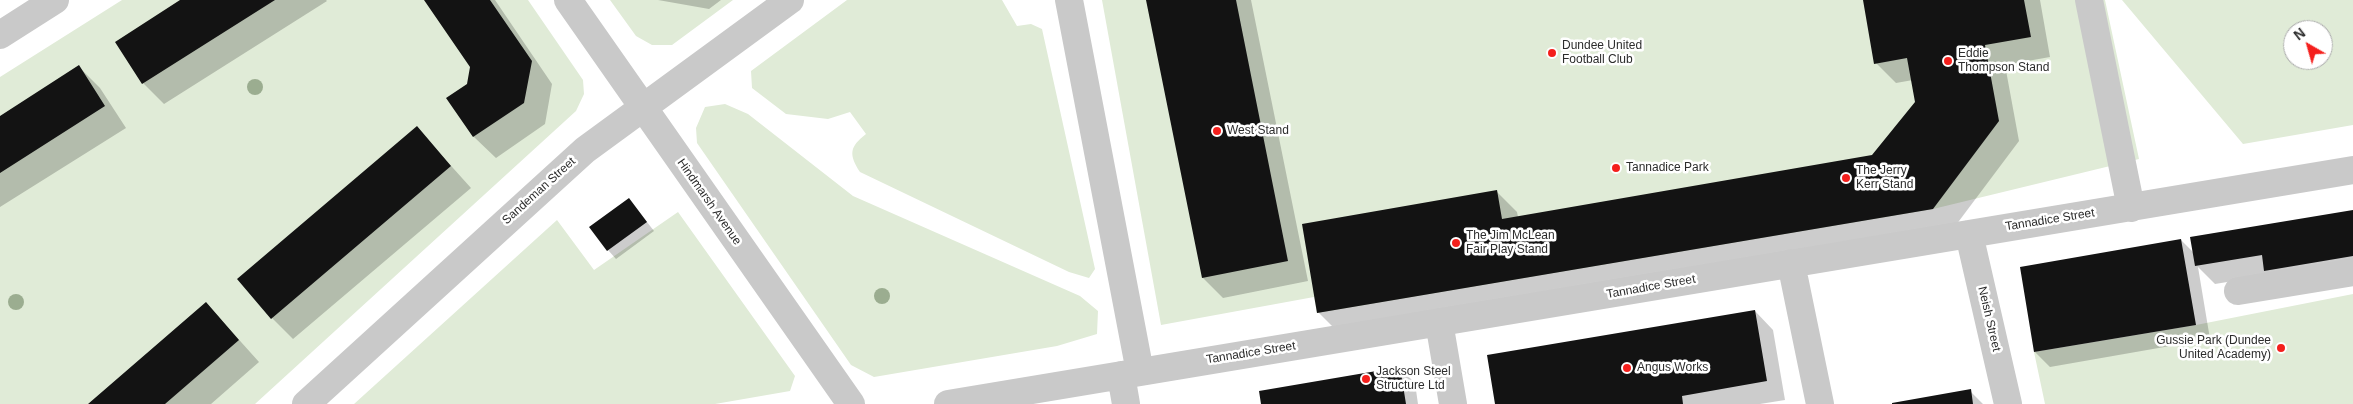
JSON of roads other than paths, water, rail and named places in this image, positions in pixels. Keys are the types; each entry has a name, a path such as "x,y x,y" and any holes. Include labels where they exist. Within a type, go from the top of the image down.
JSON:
{"street":[{"path":"0,35 56,0"},
{"name":"Hindmarsh Avenue","path":"568,0 851,404"},
{"name":"Sandeman Street","path":"306,404 584,150 790,0"},
{"path":"1069,0 1130,373 1126,404"},
{"path":"2089,0 2131,208"},
{"name":"Tannadice Street","path":"948,404 2353,170"},
{"name":"Neish Street","path":"1969,234 2008,404"},
{"path":"1791,263 1820,404"},
{"path":"2238,291 2353,272"},
{"path":"1439,322 1453,404"}],"place":[{"name":"Dundee United Football Club","path":"1552,53"},
{"name":"Eddie Thompson Stand","path":"1948,61"},
{"name":"West Stand","path":"1217,131"},
{"name":"Tannadice Park","path":"1616,168"},
{"name":"The Jerry Kerr Stand","path":"1846,178"},
{"name":"The Jim McLean Fair Play Stand","path":"1456,243"},
{"name":"Gussie Park (Dundee United Academy)","path":"2281,348"},
{"name":"Angus Works","path":"1627,368"},
{"name":"Jackson Steel Structure Ltd","path":"1366,379"}]}
